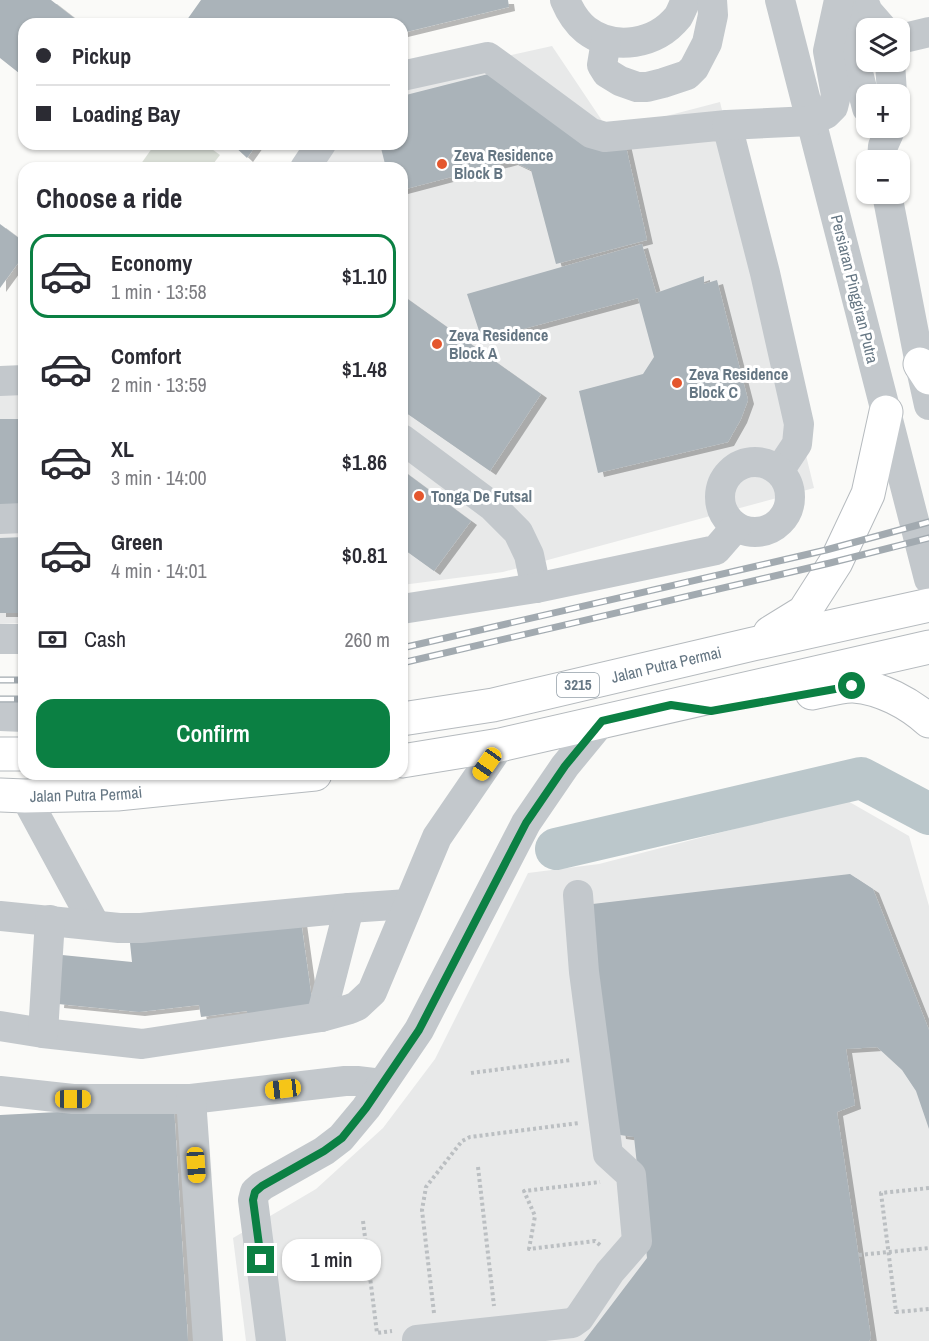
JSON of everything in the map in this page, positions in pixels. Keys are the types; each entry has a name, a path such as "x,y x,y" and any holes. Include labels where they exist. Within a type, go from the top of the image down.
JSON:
{"main road":[{"path":"753,644 804,612 836,562 868,494 886,412"},
{"name":"Jalan Putra Permai","path":"408,718 493,705 929,605"},
{"name":"3215","path":"408,760 500,745 929,647"},
{"path":"671,705 711,711 852,686 884,692 920,713 929,721"},
{"path":"0,754 18,754"},
{"name":"Jalan Putra Permai","path":"12,796 117,794 256,780"}],"street":[{"path":"565,0 572,15 587,30 606,41 627,43 647,40 665,30 679,15 686,0"},
{"path":"606,41 602,65 607,73 620,81 637,87 647,87 687,75 694,68 707,43 713,15 711,0"},
{"name":"Persiaran Pinggiran Putra","path":"780,0 929,579"},
{"path":"408,75 489,57 591,133 605,137 727,125 811,121 826,114 833,107 836,95 828,51 839,0"},
{"path":"839,0 861,84"},
{"path":"863,0 873,18"},
{"path":"910,37 929,32"},
{"path":"727,125 765,273 799,424 797,444 779,471"},
{"path":"889,204 929,405"},
{"path":"0,381 18,380"},
{"path":"408,444 492,506 518,532 529,555 536,588"},
{"path":"746,463 769,464 787,480 791,491 791,503 787,514 770,530 758,533 747,532 736,527 727,519 722,509 720,497 727,476 735,467 746,463"},
{"path":"0,519 18,518"},
{"path":"408,608 536,588 716,550 736,527"},
{"path":"0,639 18,639"},
{"path":"0,716 18,717"},
{"path":"271,1341 253,1200 255,1192 342,1138 366,1108 419,1030 526,823 565,766 602,721"},
{"path":"0,1026 142,1044 321,1017 350,1010 372,992 437,837 500,745"},
{"path":"12,796 95,925"},
{"path":"427,1339 572,1323 579,1318 610,1272 637,1241 631,1175 608,1154 584,972 578,895"},
{"path":"0,916 119,928 141,928 408,904"},
{"path":"321,1017 349,908"},
{"path":"43,1033 50,920"},
{"path":"0,1091 73,1099 191,1099 345,1081 382,1084"},
{"path":"191,1099 208,1341"}],"path":[{"path":"471,1073 575,1060"},
{"path":"427,1339 422,1210 426,1187 462,1141 470,1137 603,1120"},
{"path":"478,1167 494,1306"},
{"path":"595,1242 529,1249 535,1216 524,1191 607,1182"},
{"path":"929,1188 881,1193 896,1312 929,1309"},
{"path":"363,1221 378,1333"},
{"path":"859,1255 929,1248"}],"shaded area":[{"path":"552,46 609,131 720,102 814,488 503,572 408,584 408,162 294,162 302,150 408,150 408,78"},
{"path":"151,150 213,150 220,155 215,162 142,162"},
{"path":"0,395 18,395 18,623 0,624"},
{"path":"846,800 909,836 929,906 929,1341 246,1341 233,1238 316,1189 383,1128 435,1059 528,873 599,864"}],"building":[{"path":"0,0 51,0 74,18 18,18 18,72 0,58"},
{"path":"201,0 508,0 509,7 408,32 408,18 188,18"},
{"name":"Zeva Residence Block B","path":"500,71 625,142 647,240 556,264 531,170 512,161 408,188 408,162 384,162 382,150 408,150 408,94"},
{"path":"238,150 253,150 247,158"},
{"path":"0,224 18,238 18,263 0,288"},
{"name":"Zeva Residence Block C","path":"642,244 656,293 704,276 704,284 717,280 748,400 741,419 728,442 598,473 579,391 643,374 654,357 638,298 482,340 467,294"},
{"name":"Zeva Residence Block A","path":"408,299 541,394 490,471 408,414"},
{"path":"0,419 18,419 18,505 0,506"},
{"name":"Tonga De Futsal","path":"408,474 471,521 434,571 408,552"},
{"path":"18,537 18,613 0,613 0,538"},
{"path":"850,874 873,889 929,1030 929,1129 916,1091 902,1070 877,1047 846,1049 855,1105 837,1112 871,1338 869,1341 584,1341 647,1258 634,1137 620,1135 584,905"},
{"path":"301,921 314,1014 248,1022 247,1011 201,1017 199,1005 139,1012 58,1004 62,955 132,962 130,943"},
{"path":"174,1106 188,1341 0,1341 0,1115"}],"waterway":[{"path":"556,849 861,778 929,814"}],"railway":[{"path":"408,647 826,550 929,522"},
{"path":"408,662 929,538"},
{"path":"0,680 18,680"},
{"path":"0,699 18,699"}],"place":[{"name":"Zeva Residence Block B","path":"442,164"},
{"name":"Zeva Residence Block A","path":"437,344"},
{"name":"Zeva Residence Block C","path":"677,383"},
{"name":"Tonga De Futsal","path":"419,496"}],"route":[{"path":"261,1260 253,1200 255,1192 342,1138 366,1108 419,1030 526,823 565,766 602,721 671,705 711,711 852,686"}]}
